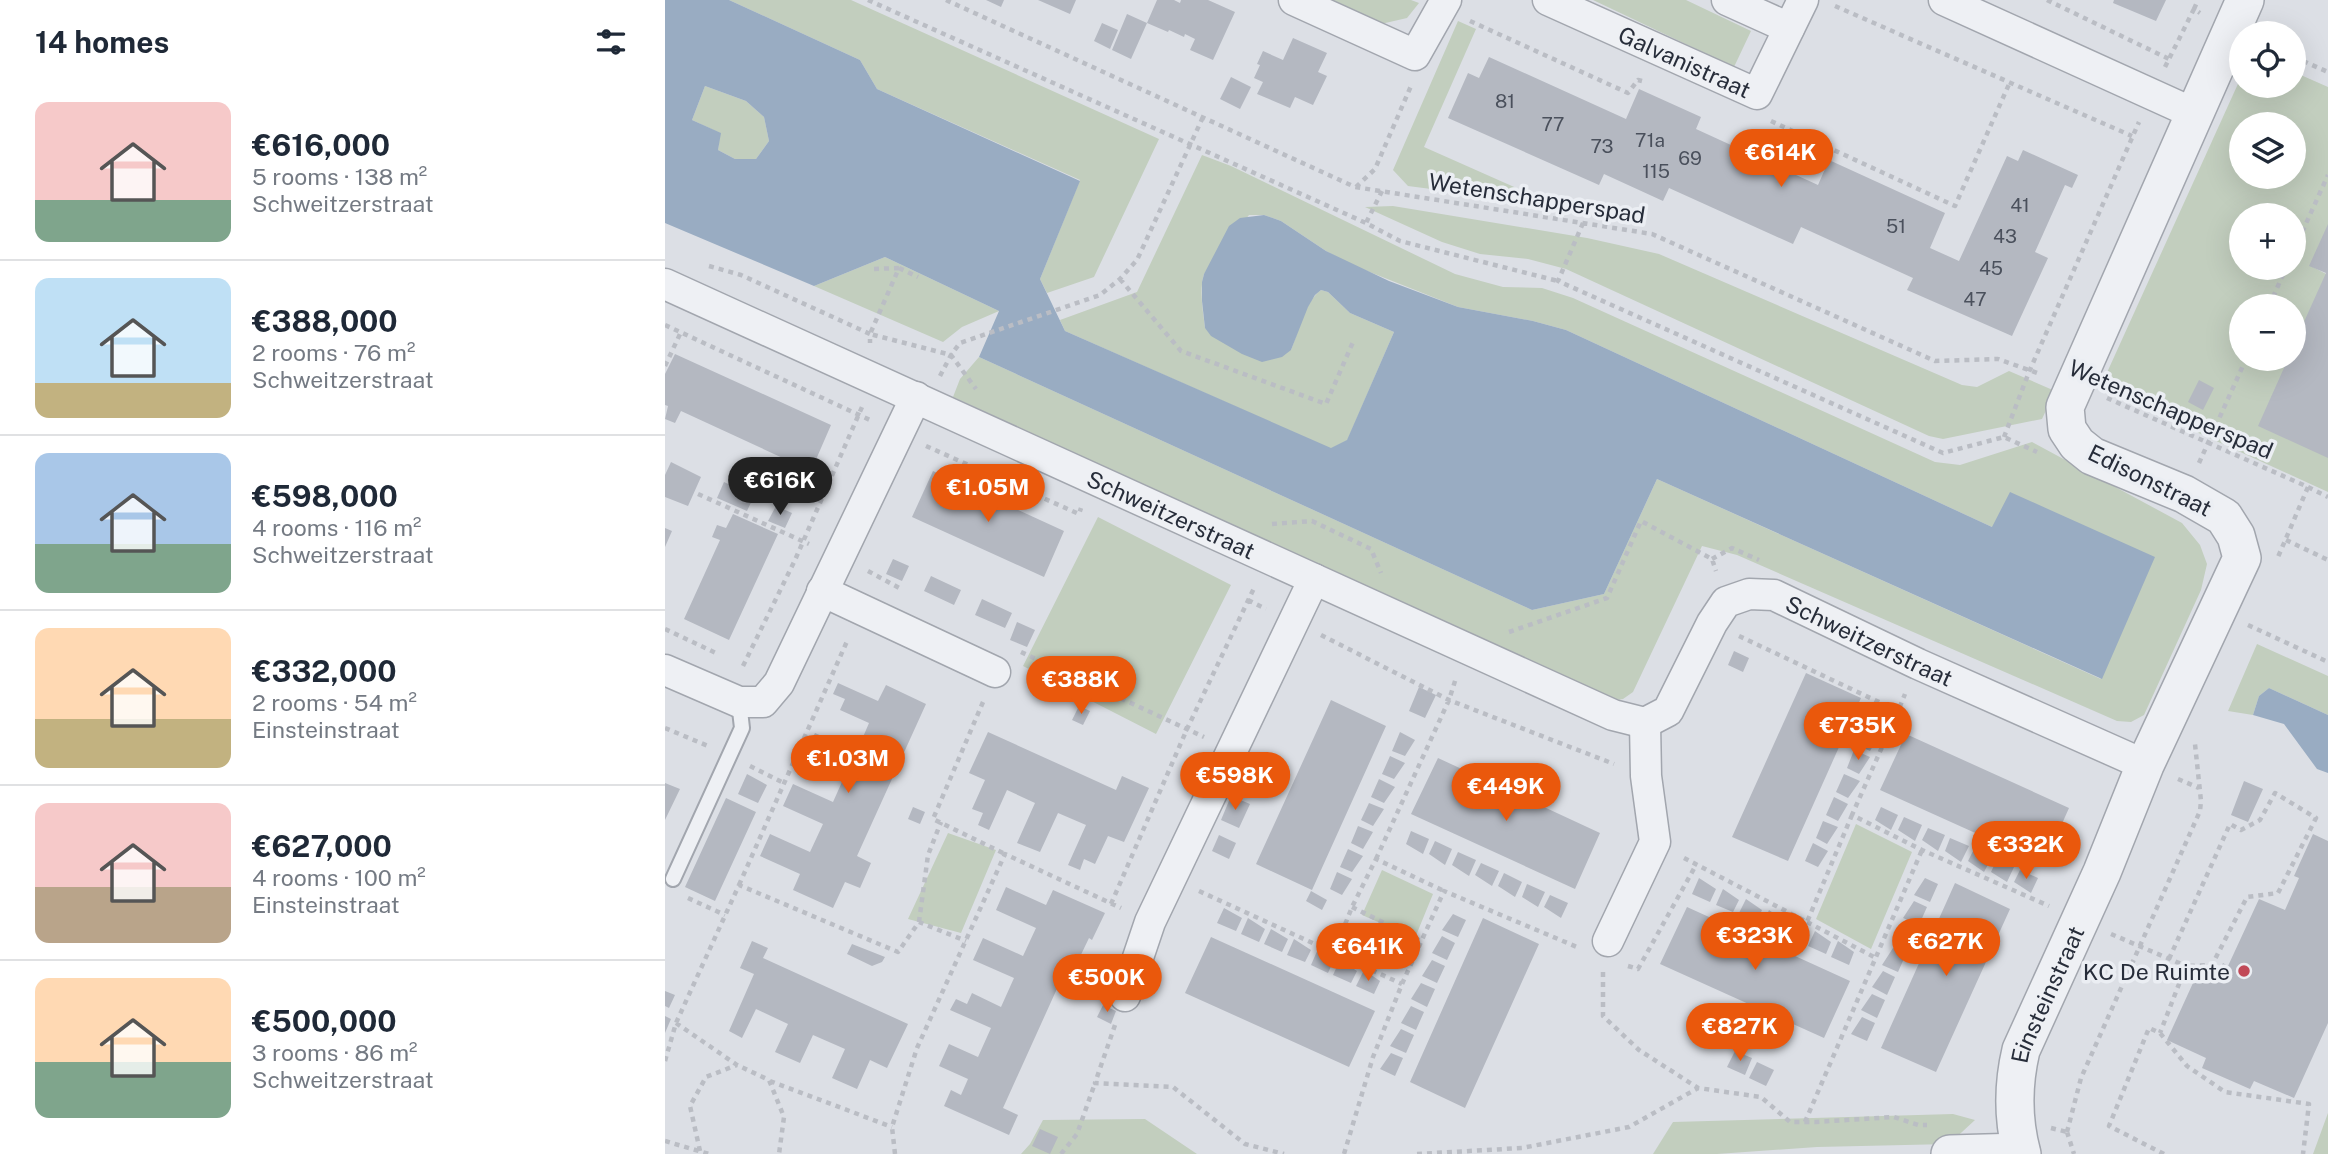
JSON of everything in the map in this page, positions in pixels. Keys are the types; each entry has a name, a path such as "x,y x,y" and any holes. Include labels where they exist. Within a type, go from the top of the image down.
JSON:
{"street":[{"path":"1293,0 1415,55 1444,4"},
{"name":"Galvanistraat","path":"1548,0 1757,94 1803,0"},
{"path":"1727,0 1789,28"},
{"path":"1944,0 2193,113"},
{"name":"Edisonstraat","path":"2145,765 2242,558 2236,536 2224,517 2184,494 2092,456 2077,444 2067,429 2065,407 2238,14"},
{"name":"Schweitzerstraat","path":"665,284 1613,715 1645,723 1668,711 1712,623 1726,601 1749,594 1774,595 1918,664 2145,765"},
{"path":"665,670 739,702 763,702 779,683 916,397"},
{"path":"1125,996 1150,922 1314,579"},
{"path":"823,591 995,672"},
{"path":"1607,950 1655,842 1646,776 1645,723"},
{"name":"Einsteinstraat","path":"2020,1144 2015,1073 2021,1051 2102,872 2145,765"},
{"path":"1940,1140 2020,1144"}],"lane":[{"path":"673,879 742,728 739,702"}],"path":[{"path":"868,0 1366,223 1400,241 1558,281 1943,453 2004,437 2069,467 2092,456"},
{"name":"Wetenschapperspad","path":"946,0 1355,187 1652,234 1935,361 1999,359 2029,372 2074,384 2328,497"},
{"path":"2047,0 2169,59"},
{"path":"2004,437 2029,372 2151,94 2198,0"},
{"path":"1444,4 1628,93 1638,80 1651,83"},
{"path":"1834,5 2133,136"},
{"path":"2194,9 2238,14"},
{"path":"1355,187 1375,169 1418,70 1415,55"},
{"path":"2306,62 2328,72"},
{"path":"1757,94 1749,111 1955,206 2010,82"},
{"path":"916,397 935,386 960,343 1100,295 1120,279 1137,260 1203,117"},
{"path":"2306,224 2328,175"},
{"path":"1366,223 1381,191"},
{"path":"1558,281 1583,223"},
{"path":"703,264 741,275 870,334 951,355 992,411 985,429"},
{"path":"743,666 795,560 860,415 869,376 870,334 899,268"},
{"path":"874,269 899,268 918,277"},
{"path":"1120,279 1181,351 1326,404 1353,342"},
{"path":"665,366 697,298"},
{"path":"2184,494 2241,371"},
{"path":"2275,565 2308,487"},
{"path":"2286,540 2328,560"},
{"path":"1111,904 1187,729 1269,558"},
{"path":"1248,600 1449,700 1646,776"},
{"path":"665,1061 677,1023 862,609"},
{"path":"2242,636 2253,613"},
{"path":"1712,623 1898,711"},
{"path":"2247,625 2328,662"},
{"path":"1020,651 1231,750"},
{"path":"1807,922 1918,664"},
{"path":"2074,1154 2067,1132 2081,1077 2200,811 2195,744 2197,737"},
{"path":"1851,815 1922,850 2186,967 2212,965 2247,897 2278,893 2316,818 2275,793 2260,820 2241,830 2230,824 2169,959"},
{"path":"739,885 898,952 919,922 928,855 941,822"},
{"path":"1655,842 1876,958"},
{"path":"1805,1122 1922,850"},
{"path":"895,1154 892,1127 917,1048 1005,855 1150,922"},
{"path":"1333,952 1376,859 1444,891 1607,950 1638,969 1696,865"},
{"path":"1172,879 1402,984"},
{"path":"1344,1154 1373,1057 1444,891"},
{"path":"680,894 725,915"},
{"path":"1352,907 1421,941"},
{"path":"919,922 966,941"},
{"path":"1607,950 1603,1016 1639,1050 1699,1088 1762,1097 1790,1122 1894,1117 1918,1125 1940,1140"},
{"path":"2160,1033 2186,967"},
{"path":"1061,1154 1077,1134 1125,996"},
{"path":"677,1023 737,1065 892,1127"},
{"path":"2164,1154 2109,1126 2149,1028 2160,1033 2187,1066 2225,1092 2309,1104 2303,1154"},
{"path":"700,1151 690,1106 706,1077 737,1065"},
{"path":"769,1080 784,1117 779,1154"},
{"path":"1095,1083 1173,1087 1245,1144 1285,1154"},
{"path":"1417,1154 1522,1148 1629,1126 1699,1088"},
{"path":"2020,1144 2042,1126 2067,1132"},
{"path":"665,1141 709,1154"}],"green space":[{"path":"729,0 851,0 1159,139 1094,277 1047,293 1040,279 1080,180 877,89 860,60"},
{"path":"1332,0 1411,0 1419,3 1407,18 1381,24"},
{"path":"1593,0 1686,0 1751,31 1734,67"},
{"path":"1458,21 1476,29 1424,147 1555,205 1408,186 1393,170"},
{"path":"2306,77 2328,87 2328,229 2311,266 2328,275 2306,324 2306,294 2229,294 2229,371 2285,371 2261,424 2328,455 2328,492 2100,388 2232,98 2306,98"},
{"path":"705,86 746,101 764,117 769,141 756,159 735,159 718,150 720,133 692,120"},
{"path":"1202,155 1231,166 1455,274 1503,287 1542,288 1573,298 1935,462 1960,465 2032,442 2182,523 2200,545 2207,564 2201,590 2144,715 2131,722 2117,721 1737,555 1702,546 1633,692 1623,699 1611,701 953,397 960,379 979,357 1532,610 1604,594 1657,479 2101,679 1992,527 1566,330 1458,307 1352,265 1281,221 1264,215 1249,215 1204,274 1202,294 1205,328 1291,350 1310,302 1321,290 1328,292 1350,313 1394,332 1347,441 1331,449 1065,331 1060,320 1137,292"},
{"path":"1393,206 1587,238 1659,254 1962,385 1977,387 2009,371 2055,391 2042,419 1943,439 1929,436 1566,269 1528,259 1480,254 1442,242 1365,207"},
{"path":"885,257 999,311 962,327 943,342 814,286"},
{"path":"1098,517 1231,585 1156,734 1023,666"},
{"path":"2257,644 2328,676 2328,715 2269,688 2259,696 2253,715 2228,711"},
{"path":"1856,824 1912,852 1871,949 1816,919"},
{"path":"948,833 996,850 961,933 908,919"},
{"path":"1382,870 1433,894 1415,938 1362,915"},
{"path":"2328,1113 2328,1154 2313,1154"},
{"path":"1953,1114 1975,1120 1949,1144 1817,1147 1717,1154 1653,1154 1673,1122"},
{"path":"1145,1119 1197,1154 1021,1154 1030,1144 1043,1120"}],"water":[{"path":"665,0 729,0 860,60 877,89 1080,181 1040,279 1065,331 1331,448 1347,440 1394,332 1350,313 1328,292 1321,290 1308,307 1291,350 1282,357 1262,362 1211,336 1205,328 1202,282 1229,226 1240,218 1264,215 1281,221 1326,251 1389,281 1458,307 1566,330 1992,527 2010,492 2155,557 2102,679 1657,479 1604,594 1532,610 979,357 999,311 885,257 814,286 665,223","holes":["705,86 746,101 764,117 769,141 756,159 735,159 718,150 721,133 692,120"]},
{"path":"2269,688 2328,715 2328,773 2317,769 2284,724 2253,715 2259,696"}],"building":[{"path":"986,0 1004,0 1001,7"},
{"path":"1038,0 1076,0 1070,14"},
{"path":"1157,0 1174,0 1180,3 1181,0 1208,0 1235,12 1213,60 1190,50 1195,39 1147,23"},
{"path":"2114,0 2166,0 2156,21 2113,3"},
{"path":"1127,14 1147,23 1131,59 1112,50"},
{"path":"1102,23 1118,30 1110,49 1094,41"},
{"path":"1293,38 1327,53 1318,72 1327,76 1313,105 1295,97 1290,108 1257,94 1263,82 1254,78 1263,51 1283,60"},
{"path":"1489,57 1626,119 1639,89 1701,117 1696,129 1818,185 1829,160 1945,213 1930,248 1959,261 2007,156 2018,161 2023,150 2078,175 2072,188 2065,185 2035,252 2048,258 2012,336 1907,290 1913,278 1801,227 1793,244 1669,188 1663,201 1604,174 1599,185 1448,118 1468,73 1479,78"},
{"path":"1231,77 1251,87 1240,109 1220,99"},
{"path":"2328,224 2328,458 2258,426 2283,371 2306,371 2306,317 2326,273 2309,266"},
{"path":"675,354 831,425 811,471 681,411 675,423 665,419 668,406 665,405 665,374"},
{"path":"2199,380 2214,388 2203,410 2188,402"},
{"path":"671,462 701,477 688,506 665,497 665,475"},
{"path":"933,471 1064,531 1044,577 912,517"},
{"path":"724,482 754,496 747,511 717,498"},
{"path":"776,506 792,513 785,528 768,521"},
{"path":"733,514 778,534 729,640 684,619 720,540 712,537 717,525 726,528"},
{"path":"665,528 672,531 665,547"},
{"path":"893,559 909,566 902,581 886,574"},
{"path":"931,576 961,590 954,605 924,591"},
{"path":"982,599 1012,613 1005,628 975,615"},
{"path":"1017,622 1035,630 1027,647 1010,640"},
{"path":"1734,651 1749,658 1743,672 1728,665"},
{"path":"1806,673 1861,698 1788,861 1732,837"},
{"path":"838,683 878,701 886,685 926,704 857,856 871,863 860,888 845,882 833,908 793,890 800,874 760,856 770,834 810,852 823,824 783,806 793,784 833,802 846,773 817,760 822,749 810,743 815,733 856,751 863,737 869,723 840,710 845,699 833,694"},
{"path":"1419,687 1436,695 1425,718 1409,711"},
{"path":"1331,700 1386,726 1312,890 1256,864"},
{"path":"1875,704 1891,711 1880,727 1867,722"},
{"path":"1079,706 1090,711 1083,725 1072,720"},
{"path":"1865,727 1880,734 1870,751 1857,745"},
{"path":"988,732 1116,790 1122,776 1149,788 1124,842 1108,836 1095,864 1084,859 1080,870 1068,865 1086,825 1058,813 1040,852 1017,843 1035,803 1007,790 989,830 978,825 983,813 972,809 985,780 969,773"},
{"path":"1400,732 1415,740 1405,756 1392,751"},
{"path":"1906,734 2069,808 2044,864 1880,790"},
{"path":"1854,750 1870,757 1859,774 1847,768"},
{"path":"1390,756 1405,763 1394,779 1382,774"},
{"path":"1438,758 1600,833 1575,889 1411,814"},
{"path":"747,774 767,785 758,803 738,794"},
{"path":"1844,774 1860,781 1848,798 1836,792"},
{"path":"1379,779 1395,787 1384,803 1371,797"},
{"path":"2244,781 2263,789 2248,822 2231,815"},
{"path":"665,783 680,789 665,820"},
{"path":"1231,796 1250,804 1239,828 1221,820"},
{"path":"1834,797 1848,804 1838,821 1826,815"},
{"path":"726,798 756,812 715,901 685,887"},
{"path":"1369,803 1384,809 1373,826 1361,820"},
{"path":"913,807 925,812 920,824 908,819"},
{"path":"1881,807 1898,815 1891,830 1875,820"},
{"path":"1904,817 1922,825 1915,841 1898,830"},
{"path":"1823,821 1838,827 1827,844 1816,838"},
{"path":"1358,826 1373,832 1363,849 1351,843"},
{"path":"1928,828 1945,835 1938,851 1922,840"},
{"path":"1411,831 1429,839 1423,854 1406,844"},
{"path":"2313,834 2328,841 2328,1023 2294,1098 2254,1081 2250,1089 2202,1068 2206,1058 2167,1040 2198,972 2221,982 2226,971 2221,967 2223,963 2228,966 2259,899 2285,910 2299,878 2294,876"},
{"path":"1219,835 1236,843 1229,859 1212,851"},
{"path":"1950,838 1969,846 1961,862 1945,851"},
{"path":"1435,841 1452,849 1445,865 1429,854"},
{"path":"1813,843 1828,851 1818,867 1805,861"},
{"path":"1348,849 1363,856 1352,872 1340,867"},
{"path":"1974,849 1992,857 1984,872 1968,861"},
{"path":"1458,852 1476,860 1469,876 1452,865"},
{"path":"1997,859 2014,867 2007,882 1991,872"},
{"path":"1481,863 1499,871 1492,886 1475,875"},
{"path":"2020,870 2038,878 2031,893 2014,882"},
{"path":"1337,872 1352,879 1342,895 1330,889"},
{"path":"1504,873 1522,882 1515,897 1498,886"},
{"path":"1699,878 1716,889 1710,902 1692,894"},
{"path":"1925,878 1938,884 1930,902 1914,895"},
{"path":"1955,883 2010,909 1936,1072 1881,1048"},
{"path":"1527,884 1545,892 1538,907 1522,897"},
{"path":"1006,887 1046,905 1053,890 1105,913 1077,963 1070,960 1003,1108 1018,1115 1009,1135 944,1106 951,1090 961,1095 968,1079 939,1066 949,1044 978,1057 991,1028 950,1010 956,999 967,1004 972,993 1001,1007 1014,978 973,960 983,938 1023,956 1036,928 996,910"},
{"path":"1723,889 1739,900 1733,912 1716,905"},
{"path":"1311,891 1327,900 1322,910 1306,901"},
{"path":"1550,895 1568,903 1561,918 1544,907"},
{"path":"1746,899 1762,910 1756,923 1738,915"},
{"path":"1914,901 1927,907 1919,925 1903,918"},
{"path":"1687,907 1850,981 1824,1038 1660,964"},
{"path":"1224,908 1242,918 1236,931 1217,923"},
{"path":"1769,910 1785,921 1779,934 1762,926"},
{"path":"1453,914 1466,920 1458,937 1442,930"},
{"path":"1248,918 1265,929 1259,942 1241,934"},
{"path":"1483,918 1539,944 1465,1108 1410,1082"},
{"path":"1792,920 1808,931 1802,944 1785,936"},
{"path":"1903,925 1916,931 1908,948 1893,941"},
{"path":"1271,929 1288,939 1282,952 1264,944"},
{"path":"1815,931 1831,942 1826,954 1808,946"},
{"path":"1442,936 1455,943 1447,960 1432,953"},
{"path":"1211,937 1375,1011 1349,1067 1185,993"},
{"path":"1294,939 1311,950 1305,962 1287,955"},
{"path":"752,941 768,948 763,958 908,1024 887,1068 870,1060 857,1089 832,1078 845,1049 813,1035 800,1063 775,1052 788,1024 756,1009 742,1038 729,1031 754,974 740,968"},
{"path":"1838,941 1854,952 1849,965 1831,957"},
{"path":"852,944 885,957 882,962 872,966 847,954"},
{"path":"1893,948 1906,954 1898,972 1882,965"},
{"path":"1318,949 1334,960 1328,973 1311,965"},
{"path":"1340,960 1357,971 1351,983 1333,975"},
{"path":"1432,960 1445,966 1437,983 1422,976"},
{"path":"1364,970 1380,981 1374,994 1356,986"},
{"path":"1883,971 1895,977 1887,995 1872,987"},
{"path":"1421,983 1435,989 1427,1007 1411,999"},
{"path":"665,991 675,995 669,1008 665,1006"},
{"path":"1872,994 1885,1000 1877,1018 1861,1010"},
{"path":"1103,1005 1116,1011 1111,1024 1097,1017"},
{"path":"1411,1006 1424,1012 1416,1030 1401,1023"},
{"path":"665,1016 671,1019 665,1033"},
{"path":"1862,1017 1875,1023 1867,1041 1851,1034"},
{"path":"1401,1029 1414,1035 1406,1053 1390,1046"},
{"path":"1735,1051 1752,1058 1745,1075 1727,1067"},
{"path":"1391,1053 1403,1058 1395,1076 1380,1069"},
{"path":"1757,1062 1774,1070 1766,1086 1749,1078"},
{"path":"1040,1129 1058,1137 1050,1154 1032,1146"}],"place":[{"name":"KC De Ruimte","path":"2244,971"}]}
